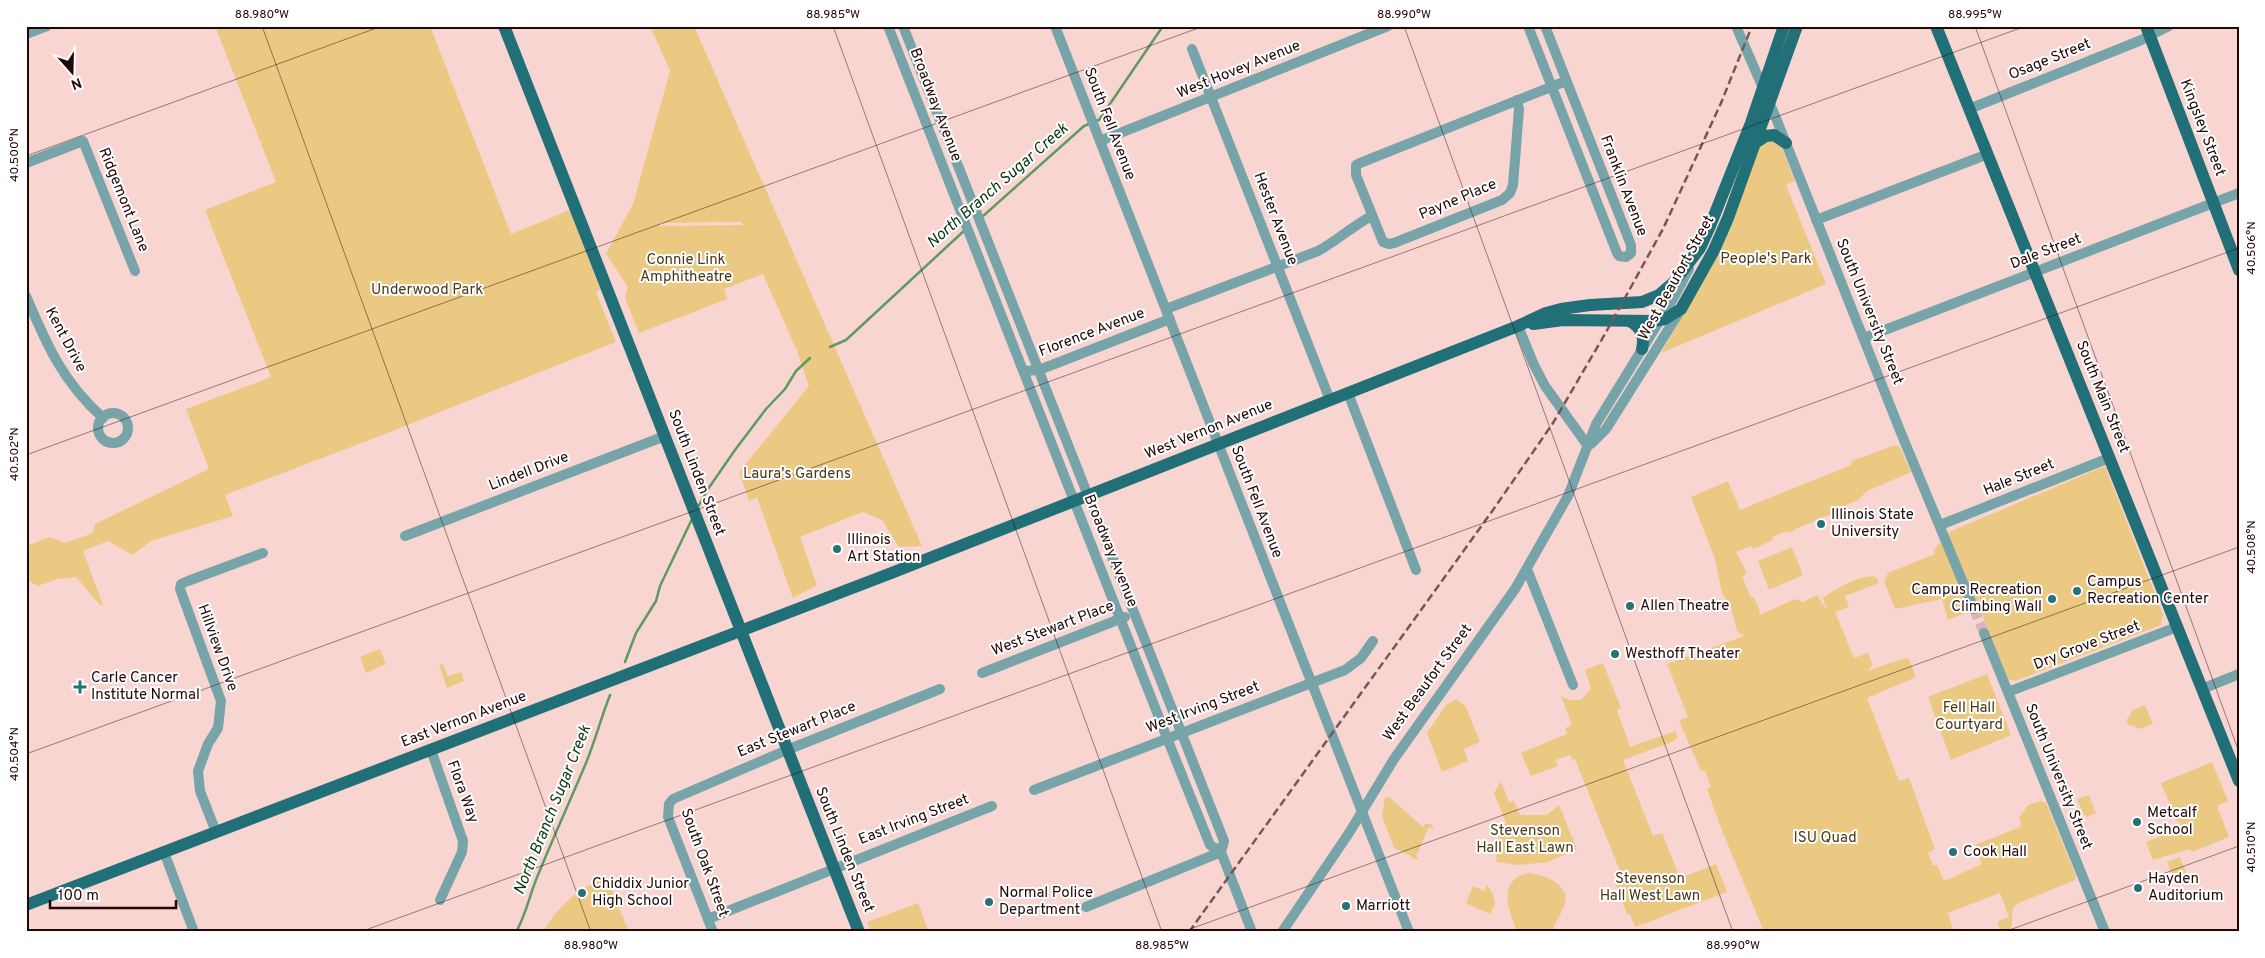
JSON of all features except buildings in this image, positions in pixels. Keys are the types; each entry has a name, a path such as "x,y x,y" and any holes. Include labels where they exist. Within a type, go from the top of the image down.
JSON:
{"main road":[{"name":"South Linden Street","path":"504,26 859,932"},
{"name":"West Beaufort Street","path":"1700,248 1720,202 1763,90 1784,26"},
{"name":"West Beaufort Street","path":"1681,309 1710,257 1728,218 1770,106 1797,26"},
{"name":"South Main Street","path":"1936,26 2239,780"},
{"name":"Kingsley Street","path":"2148,30 2239,270"},
{"path":"1755,144 1766,136 1774,135 1786,143"},
{"name":"West Vernon Avenue","path":"913,565 1348,394 1546,313 1590,305 1633,304 1651,299 1667,289 1700,248"},
{"name":"West Vernon Avenue","path":"1518,326 1563,320 1660,321 1681,309"},
{"path":"1629,321 1635,324 1642,333 1642,349"},
{"name":"East Vernon Avenue","path":"26,904 913,565"}],"street":[{"path":"26,34 47,26"},
{"name":"Broadway Avenue","path":"888,26 1210,845 1222,852"},
{"name":"Broadway Avenue","path":"903,26 1224,841 1222,852 1252,932"},
{"name":"South Fell Avenue","path":"1055,26 1409,932"},
{"name":"West Hovey Avenue","path":"1100,141 1388,26"},
{"name":"Franklin Avenue","path":"1530,27 1551,86 1617,253 1619,256 1626,257 1630,253 1631,245 1544,26"},
{"name":"South University Street","path":"1736,26 1786,143 1974,609"},
{"name":"Osage Street","path":"1969,109 2148,30 2169,26"},
{"name":"Hester Avenue","path":"1192,49 1330,400"},
{"name":"Payne Place","path":"1517,100 1519,109 1513,185 1508,195 1502,200 1389,244 1385,243 1380,237 1356,176 1356,165 1551,86 1566,81"},
{"name":"Ridgemont Lane","path":"26,163 83,141 135,271"},
{"path":"1816,220 1988,154"},
{"name":"Dale Street","path":"1864,338 2239,193"},
{"path":"954,195 970,194"},
{"path":"1278,266 1330,245 1353,226 1372,216"},
{"name":"West Beaufort Street","path":"1282,932 1349,833 1394,759 1504,605 1527,569 1568,496 1596,424 1660,321 1700,248"},
{"path":"976,252 992,250"},
{"name":"Florence Avenue","path":"1024,371 1039,370 1278,266"},
{"name":"Kent Drive","path":"26,296 44,338 64,375 82,400 103,418"},
{"name":"West Beaufort Street","path":"1588,446 1606,429 1681,309"},
{"path":"1518,326 1545,386 1588,446"},
{"path":"1348,394 1416,570"},
{"name":"Lindell Drive","path":"405,536 665,436"},
{"name":"Hale Street","path":"1940,525 2109,458"},
{"name":"Hillview Drive","path":"216,832 200,791 198,771 208,744 218,728 221,701 180,589 181,584 263,553"},
{"path":"1527,569 1573,685"},
{"name":"West Stewart Place","path":"982,673 1134,614"},
{"name":"Dry Grove Street","path":"2008,692 2177,627"},
{"name":"South University Street","path":"1984,633 2105,932"},
{"name":"West Irving Street","path":"1034,790 1353,665 1373,641"},
{"path":"2202,689 2239,674"},
{"name":"East Stewart Place","path":"668,804 682,793 940,689"},
{"name":"Flora Way","path":"431,750 463,841 462,852 440,900"},
{"name":"South Oak Street","path":"668,804 668,817 713,932"},
{"name":"East Irving Street","path":"708,919 992,806"},
{"path":"164,852 194,932"},
{"path":"1086,907 1222,852"}],"green space":[{"name":"Underwood Park","path":"215,26 430,26 511,234 570,210 600,289 596,292 616,342 225,495 233,516 151,541 132,555 108,541 83,551 103,605 101,606 76,577 57,579 38,586 29,581 26,582 26,546 50,537 65,543 93,533 95,524 209,469 186,409 271,377 205,210 276,182"},
{"path":"650,26 694,26 922,546 899,547 882,520 863,512 800,537 817,585 793,598 757,498 749,501 739,472 809,386 797,351 763,274 724,289 727,299 639,333 625,298 628,287 606,254 633,204 670,71","holes":["741,222 743,225 659,226 661,223"]},
{"name":"People's Park","path":"1777,140 1780,143 1795,181 1786,185 1826,284 1661,353 1701,285 1759,148 1764,141"},
{"name":"ISU Quad","path":"1895,445 1900,447 1911,472 1867,491 1858,500 1846,505 1847,508 1789,533 1787,531 1772,537 1773,540 1753,549 1751,546 1736,552 1747,573 1742,576 1751,598 1754,597 1760,612 1759,615 1795,599 1803,602 1817,595 1827,610 1823,598 1858,579 1865,577 1877,578 1879,583 1845,596 1849,607 1835,612 1854,658 1868,653 1873,665 1867,671 1905,658 1909,659 1916,677 1867,698 1899,781 1909,778 1935,849 1928,853 1933,865 1937,865 1944,881 1982,864 1975,845 2020,827 2019,818 2028,805 2041,801 2046,803 2076,876 2075,880 2019,903 2013,908 2011,932 2001,932 1997,922 2009,917 2000,893 1948,913 1954,932 1764,932 1721,828 1707,789 1711,787 1705,771 1701,771 1679,721 1688,717 1667,664 1744,636 1737,631 1731,607 1722,593 1715,559 1691,497 1728,481 1740,510 1851,465 1852,461"},
{"path":"2105,466 2163,615 2161,625 2015,681 2008,679 1979,607 1948,620 1942,599 1895,609 1884,581 1888,573 1935,554 1934,550 1949,532"},
{"path":"1792,547 1803,575 1769,590 1758,561"},
{"path":"380,649 386,664 366,673 360,657"},
{"name":"Stevenson Hall West Lawn","path":"1603,663 1621,708 1617,710 1630,747 1675,731 1678,737 1674,741 1623,760 1653,836 1662,833 1680,878 1716,864 1727,892 1635,927 1630,914 1627,914 1614,880 1622,876 1575,759 1572,760 1570,755 1556,760 1558,766 1531,776 1521,753 1567,734 1565,728 1572,725 1561,696 1570,700 1581,700 1591,688 1585,670"},
{"path":"443,664 448,676 461,672 464,681 447,688 439,665"},
{"name":"Fell Hall Courtyard","path":"1987,674 2011,735 1951,760 1928,697"},
{"path":"1456,699 1466,707 1480,742 1464,749 1468,761 1442,772 1427,733 1446,705"},
{"path":"2145,705 2153,724 2139,729 2128,725 2126,720 2130,716 2131,711"},
{"path":"2212,762 2228,801 2217,806 2229,837 2192,852 2190,849 2153,860 2146,842 2178,829 2180,825 2161,783"},
{"name":"Stevenson Hall East Lawn","path":"1501,781 1509,802 1514,801 1520,815 1547,815 1559,805 1577,849 1548,862 1518,865 1496,862 1499,832 1506,823 1494,793"},
{"path":"2089,795 2096,813 2088,817 2083,814 2077,799"},
{"path":"1385,797 1389,797 1423,827 1425,824 1431,824 1434,830 1429,827 1416,856 1419,860 1411,858 1411,856 1394,848 1382,816"},
{"path":"2180,857 2189,880 2177,885 2167,862"},
{"path":"1528,873 1547,878 1559,885 1563,890 1565,902 1554,927 1555,932 1517,932 1509,906 1508,889 1518,877"},
{"path":"606,876 629,932 543,932 562,906 578,892"},
{"path":"1487,885 1492,892 1495,904 1490,914 1466,903 1473,886 1484,891"},
{"path":"918,903 929,932 871,932 867,922"}],"waterway":[{"name":"North Branch Sugar Creek","path":"1094,122 1099,120 1163,26"},
{"name":"North Branch Sugar Creek","path":"982,217 1084,126 1089,124"},
{"name":"North Branch Sugar Creek","path":"830,347 846,340 966,229"},
{"name":"North Branch Sugar Creek","path":"698,507 735,450 766,409 785,389 796,371 810,358"},
{"name":"North Branch Sugar Creek","path":"625,662 636,633 656,601 660,586 692,519"},
{"name":"North Branch Sugar Creek","path":"516,932 523,918 535,882 586,763 610,695"}],"tunnel":[{"path":"1974,609 1984,633"}],"railway":[{"path":"1189,932 1493,510 1553,423 1663,229 1721,103 1752,26"}],"place":[{"name":"Illinois State University","path":"1821,524"},
{"name":"Illinois Art Station","path":"837,549"},
{"name":"Campus Recreation Center","path":"2077,591"},
{"name":"Campus Recreation Climbing Wall","path":"2052,599"},
{"name":"Allen Theatre","path":"1630,606"},
{"name":"Westhoff Theater","path":"1615,654"},
{"name":"Carle Cancer Institute Normal","path":"80,687"},
{"name":"Metcalf School","path":"2137,822"},
{"name":"Cook Hall","path":"1953,852"},
{"name":"Hayden Auditorium","path":"2138,888"},
{"name":"Chiddix Junior High School","path":"582,893"},
{"name":"Normal Police Department","path":"989,902"},
{"name":"Marriott","path":"1346,906"}],"park label":[{"name":"Connie Link Amphitheatre","path":"686,268"},
{"name":"Laura's Gardens","path":"797,474"}]}
